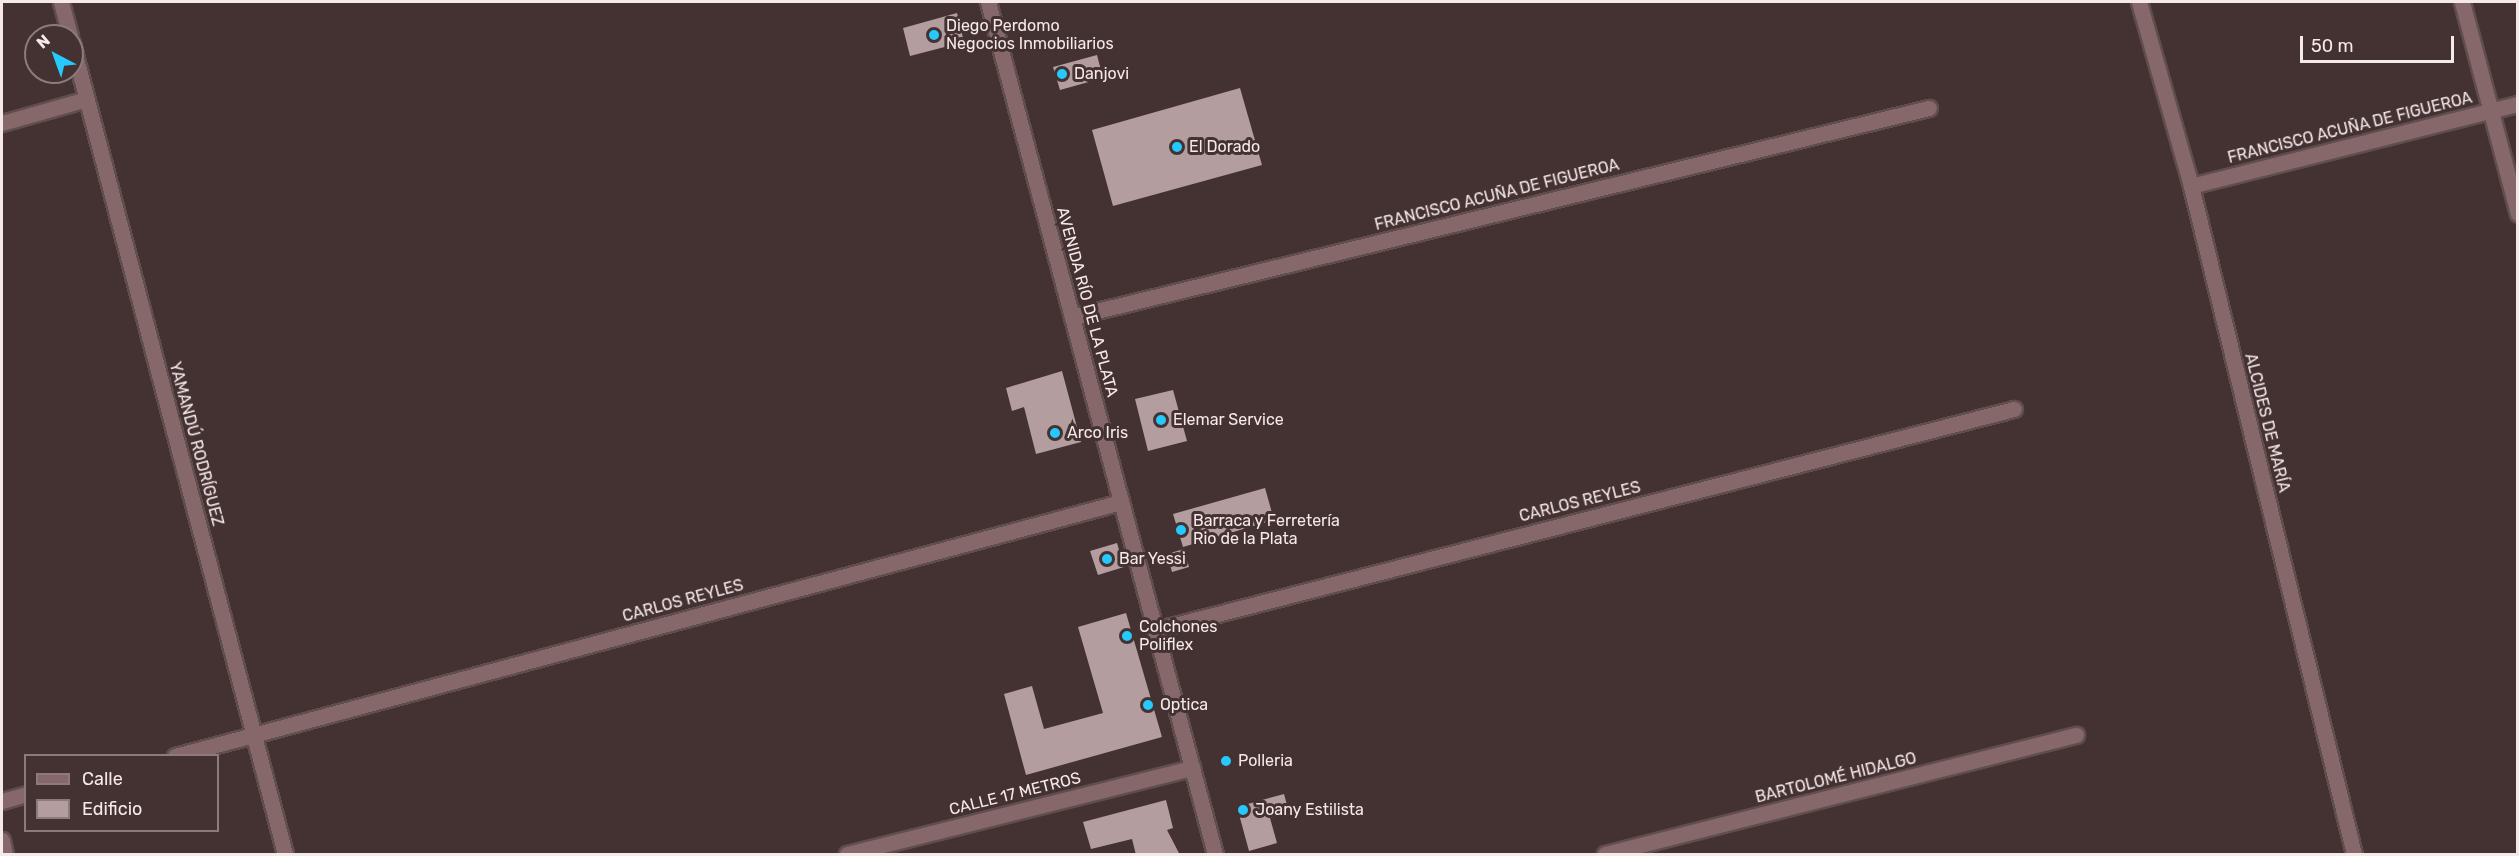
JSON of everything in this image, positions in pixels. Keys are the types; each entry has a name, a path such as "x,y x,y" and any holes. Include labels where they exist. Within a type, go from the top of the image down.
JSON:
{"street":[{"path":"61,2 67,24"},
{"name":"AVENIDA RÍO DE LA PLATA","path":"988,2 1215,855"},
{"name":"ALCIDES DE MARÍA","path":"2139,2 2191,186 2354,855"},
{"path":"2462,2 2517,214"},
{"name":"YAMANDÚ RODRÍGUEZ","path":"83,84 285,855"},
{"path":"2,123 87,99"},
{"name":"FRANCISCO ACUÑA DE FIGUEROA","path":"2191,186 2517,104"},
{"name":"FRANCISCO ACUÑA DE FIGUEROA","path":"1072,317 1929,108"},
{"name":"CARLOS REYLES","path":"1155,630 2014,409"},
{"name":"CARLOS REYLES","path":"183,754 1121,502"},
{"name":"BARTOLOMÉ HIDALGO","path":"1605,855 2076,735"},
{"name":"CALLE 17 METROS","path":"848,855 1192,768"},
{"path":"2,801 24,795"},
{"path":"2,840 5,855"}],"building":[{"name":"Diego Perdomo Negocios Inmobiliarios","path":"957,13 964,42 910,56 903,28"},
{"path":"1097,55 1103,78 1060,90 1053,67"},
{"name":"El Dorado","path":"1240,88 1262,165 1113,206 1092,130"},
{"path":"1062,371 1081,442 1036,454 1024,407 1012,411 1006,388"},
{"name":"Elemar Service","path":"1173,390 1187,441 1148,451 1135,399"},
{"path":"1265,488 1274,520 1183,547 1173,514"},
{"name":"Bar Yessi","path":"1117,543 1124,567 1098,575 1090,551"},
{"path":"1184,549 1189,567 1172,572 1167,554"},
{"path":"1126,613 1162,737 1026,775 1004,694 1032,686 1044,729 1103,713 1078,627"},
{"path":"1284,794 1289,812 1270,818 1277,843 1249,851 1237,807"},
{"path":"1166,800 1173,828 1167,830 1180,855 1136,855 1132,839 1091,849 1083,822"}],"place":[{"name":"Diego Perdomo Negocios Inmobiliarios","path":"934,35"},
{"name":"Danjovi","path":"1062,74"},
{"name":"El Dorado","path":"1177,147"},
{"name":"Elemar Service","path":"1161,420"},
{"name":"Arco Iris","path":"1055,433"},
{"name":"Barraca y Ferretería Rio de la Plata","path":"1181,530"},
{"name":"Bar Yessi","path":"1107,559"},
{"name":"Colchones Poliflex","path":"1127,636"},
{"name":"Optica","path":"1148,705"},
{"name":"Polleria","path":"1226,761"},
{"name":"Joany Estilista","path":"1243,810"}]}
